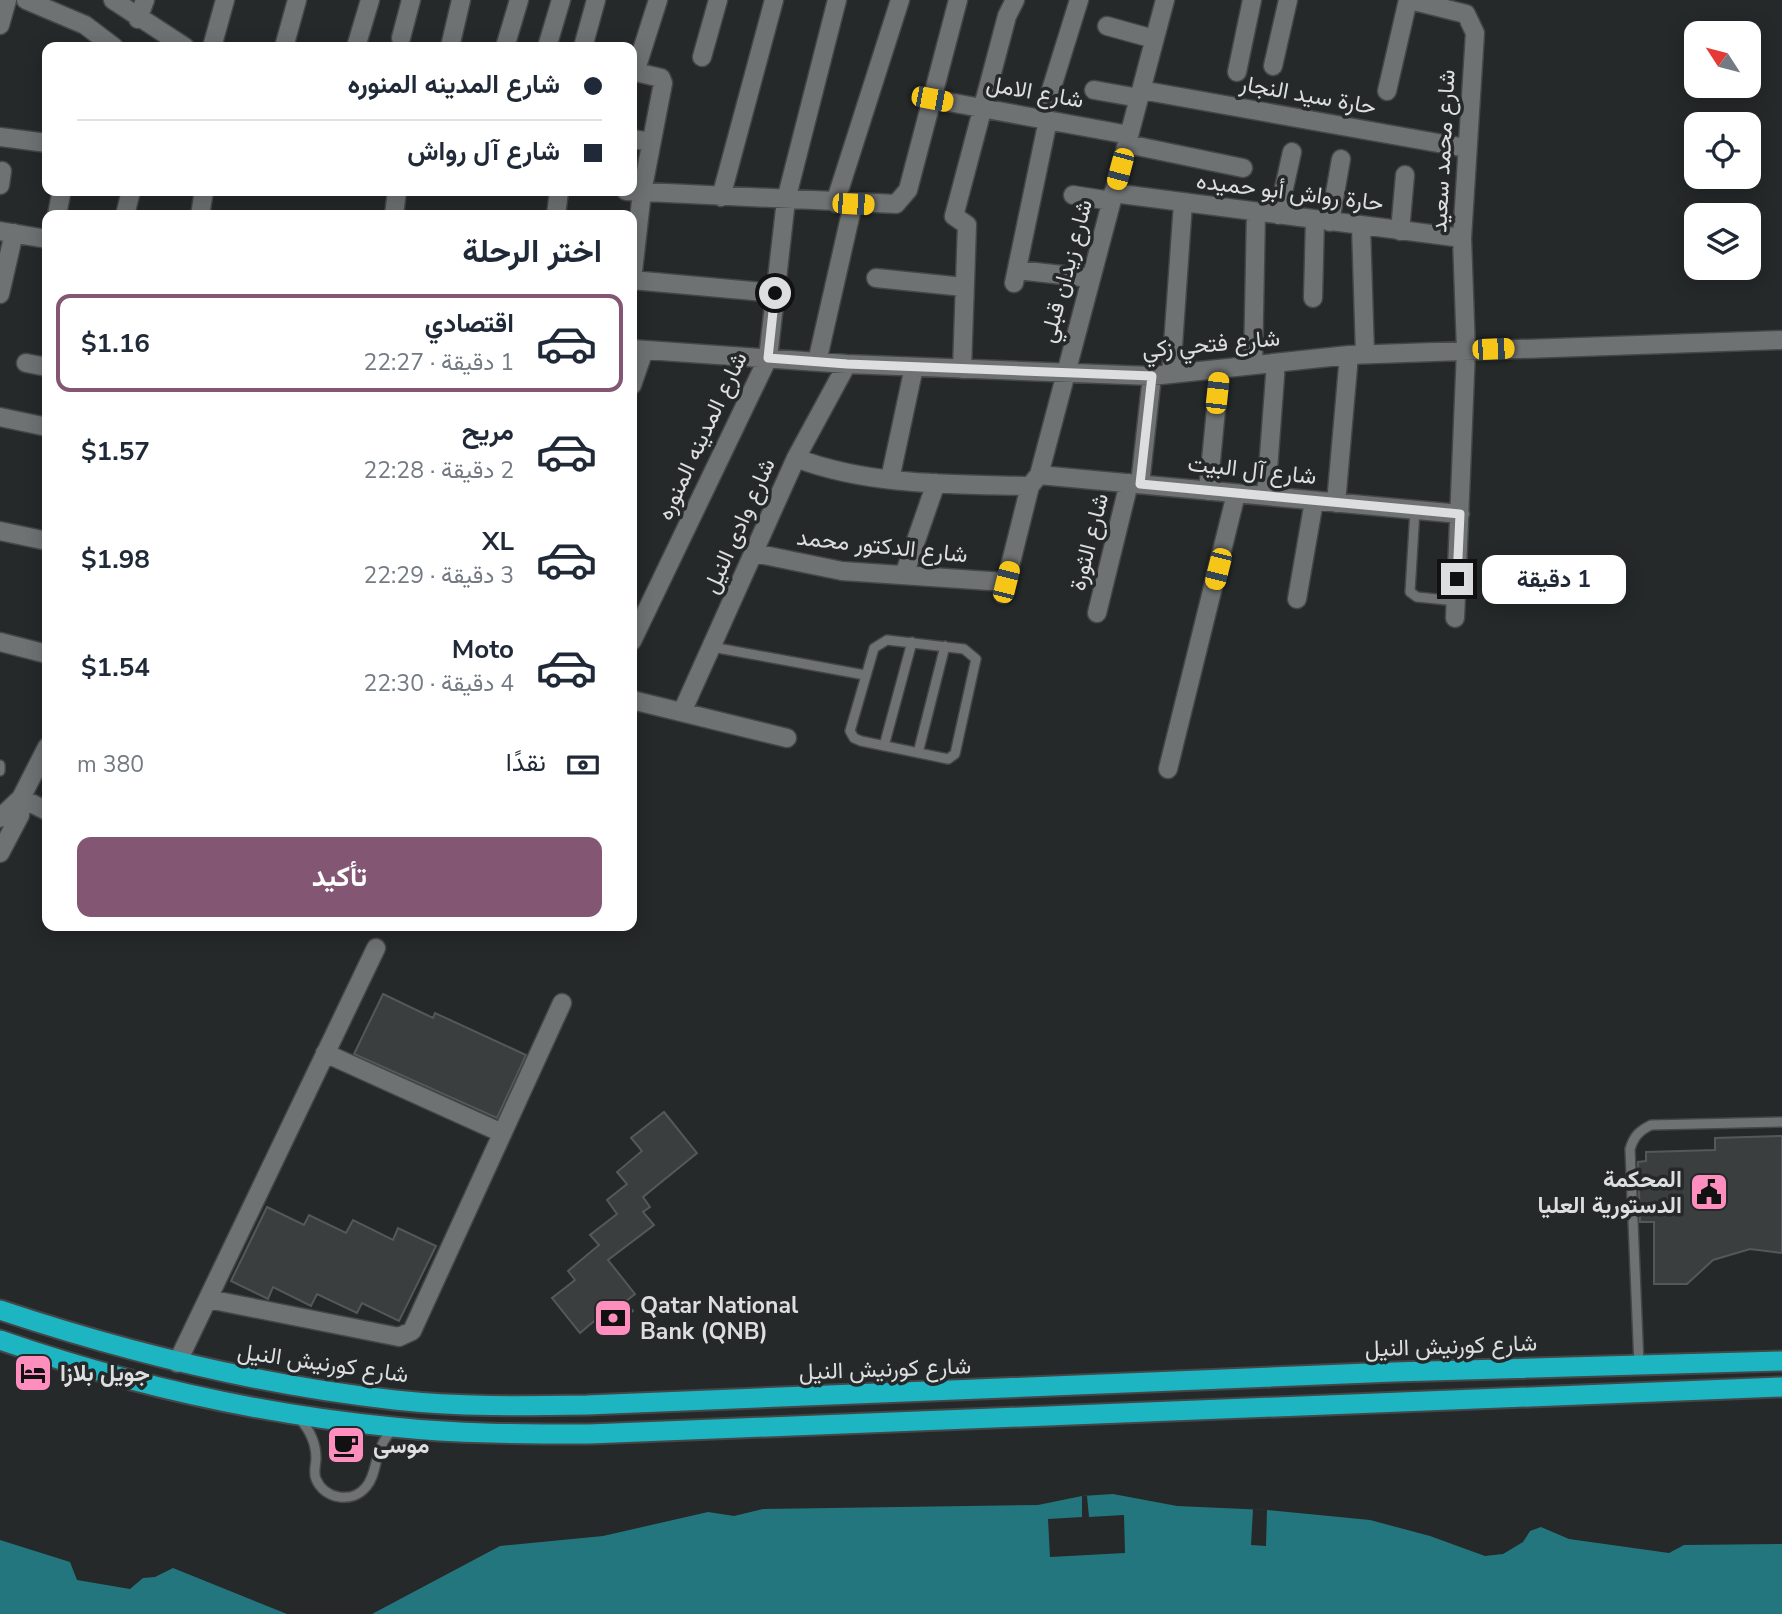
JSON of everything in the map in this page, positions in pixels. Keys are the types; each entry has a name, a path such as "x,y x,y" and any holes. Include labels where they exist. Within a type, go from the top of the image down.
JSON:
{"highway":[{"name":"شارع كورنيش النيل","path":"0,1310 116,1347 177,1363 314,1389 397,1400 491,1406 587,1405 1782,1361"},
{"path":"0,1340 107,1374 201,1398 295,1415 394,1428 491,1434 589,1434 1782,1387"}],"street":[{"path":"0,25 7,0"},
{"path":"26,0 67,8 107,42"},
{"path":"113,0 177,42"},
{"path":"138,19 145,0"},
{"path":"213,42 225,0"},
{"path":"285,42 297,0"},
{"path":"357,42 370,0"},
{"path":"401,38 411,0"},
{"path":"451,42 461,0"},
{"path":"506,42 519,0"},
{"path":"548,42 561,0"},
{"path":"584,42 596,0"},
{"path":"637,182 651,142 663,80 640,73 638,66 658,0"},
{"path":"702,57 718,0"},
{"path":"721,197 774,0"},
{"name":"شارع المدينه المنوره","path":"637,631 768,358 786,200 837,0"},
{"path":"835,203 900,0"},
{"path":"637,191 887,206 904,199 958,0"},
{"path":"962,369 967,223 954,218 1007,16 1015,0"},
{"path":"1079,0 1045,119 1015,276 1090,278"},
{"name":"شارع زيدان قبلي","path":"1004,588 1165,0"},
{"path":"1237,72 1252,0"},
{"path":"1273,66 1288,0"},
{"path":"1387,92 1409,0"},
{"name":"شارع محمد سعيد","path":"1409,0 1456,9 1466,14 1475,33 1462,238 1466,350 1456,609"},
{"path":"1107,26 1154,39"},
{"name":"حارة سيد النجار","path":"1094,90 1140,94 1466,148"},
{"name":"شارع الامل","path":"932,99 1045,119 1243,168"},
{"path":"0,137 42,142"},
{"path":"637,140 651,142"},
{"path":"1278,215 1292,152"},
{"path":"1313,298 1323,221 1341,159"},
{"path":"1400,231 1405,175"},
{"name":"حارة رواش أبو حميده","path":"1073,195 1183,203 1462,238"},
{"path":"1171,374 1183,203"},
{"path":"817,362 853,204"},
{"path":"1253,365 1256,212"},
{"path":"1336,503 1357,355 1361,226"},
{"path":"0,294 7,232 42,238"},
{"path":"876,278 964,287"},
{"path":"637,280 775,293"},
{"name":"شارع فتحي زكي","path":"638,349 847,364 1152,376 1357,355 1782,340"},
{"path":"26,363 42,366"},
{"path":"1266,496 1276,363"},
{"name":"شارع وادى النيل","path":"682,712 796,457 847,364"},
{"path":"890,479 914,367"},
{"path":"1208,491 1220,369"},
{"name":"شارع الثورة","path":"1097,612 1134,483 1152,376"},
{"path":"0,417 42,426"},
{"name":"شارع آل البيت","path":"796,457 821,467 890,479 936,483 1034,480 1134,483 1460,514"},
{"path":"904,575 936,483"},
{"path":"1168,769 1236,494"},
{"path":"1297,599 1314,501"},
{"path":"0,531 42,540"},
{"name":"شارع الدكتور محمد","path":"754,553 842,571 904,575 1004,588"},
{"path":"0,642 42,653"},
{"path":"637,701 787,738"},
{"path":"0,818 21,798 42,757"},
{"path":"21,798 42,808"},
{"path":"0,853 20,816 21,798"},
{"path":"177,1363 376,948"},
{"path":"208,1299 399,1337 407,1336 415,1324 562,1003"},
{"path":"325,1053 502,1133"}],"lane":[{"path":"1415,510 1410,592 1417,597 1456,609"},
{"path":"887,639 945,646 971,652 976,659 954,754 948,759 854,738 850,731 865,675 874,648 879,642 887,639"},
{"path":"884,746 912,642"},
{"path":"918,753 945,646"},
{"path":"712,647 865,675"},
{"path":"1639,1365 1630,1149 1634,1138 1651,1125 1782,1122"},
{"path":"295,1415 313,1440 315,1476 319,1485 335,1497 345,1498 364,1490 373,1473 378,1450 394,1428"}],"water":[{"path":"1113,1494 1177,1506 1267,1510 1370,1520 1430,1536 1485,1556 1503,1554 1523,1542 1530,1531 1541,1527 1569,1539 1669,1553 1684,1545 1782,1544 1782,1614 372,1614 500,1546 603,1536 708,1512 734,1516 763,1509 1038,1505 1082,1496"},
{"path":"0,1540 70,1562 77,1580 130,1589 143,1578 155,1577 173,1568 287,1614 0,1614"}],"pier":[{"path":"1082,1496 1087,1496 1089,1517 1124,1515 1125,1553 1050,1557 1048,1519 1082,1517"},
{"path":"1253,1509 1267,1510 1266,1546 1251,1545"}],"building":[{"path":"383,994 433,1018 435,1013 526,1055 497,1118 354,1054"},
{"path":"664,1112 697,1153 643,1197 650,1207 643,1212 654,1225 608,1260 635,1294 625,1302 633,1311 616,1325 606,1311 580,1333 552,1298 575,1280 568,1271 599,1245 590,1235 617,1214 607,1200 627,1184 617,1172 642,1151 631,1138"},
{"name":"المحكمة الدستورية العليا","path":"1782,1136 1782,1253 1750,1249 1713,1260 1687,1284 1654,1284 1654,1222 1640,1222 1638,1162 1646,1161 1646,1152 1715,1150 1715,1138"},
{"path":"267,1207 304,1225 309,1215 346,1233 353,1220 393,1240 398,1228 436,1246 399,1321 362,1303 357,1313 317,1294 311,1306 273,1287 268,1299 231,1281"}],"place":[{"name":"المحكمة الدستورية العليا","path":"1709,1192"},
{"name":"Qatar National Bank (QNB)","path":"613,1318"},
{"name":"جويل بلازا","path":"33,1373"},
{"name":"موسى","path":"346,1445"}],"route":[{"path":"775,293 768,358 847,364 1152,376 1140,484 1460,514 1457,579"}]}
